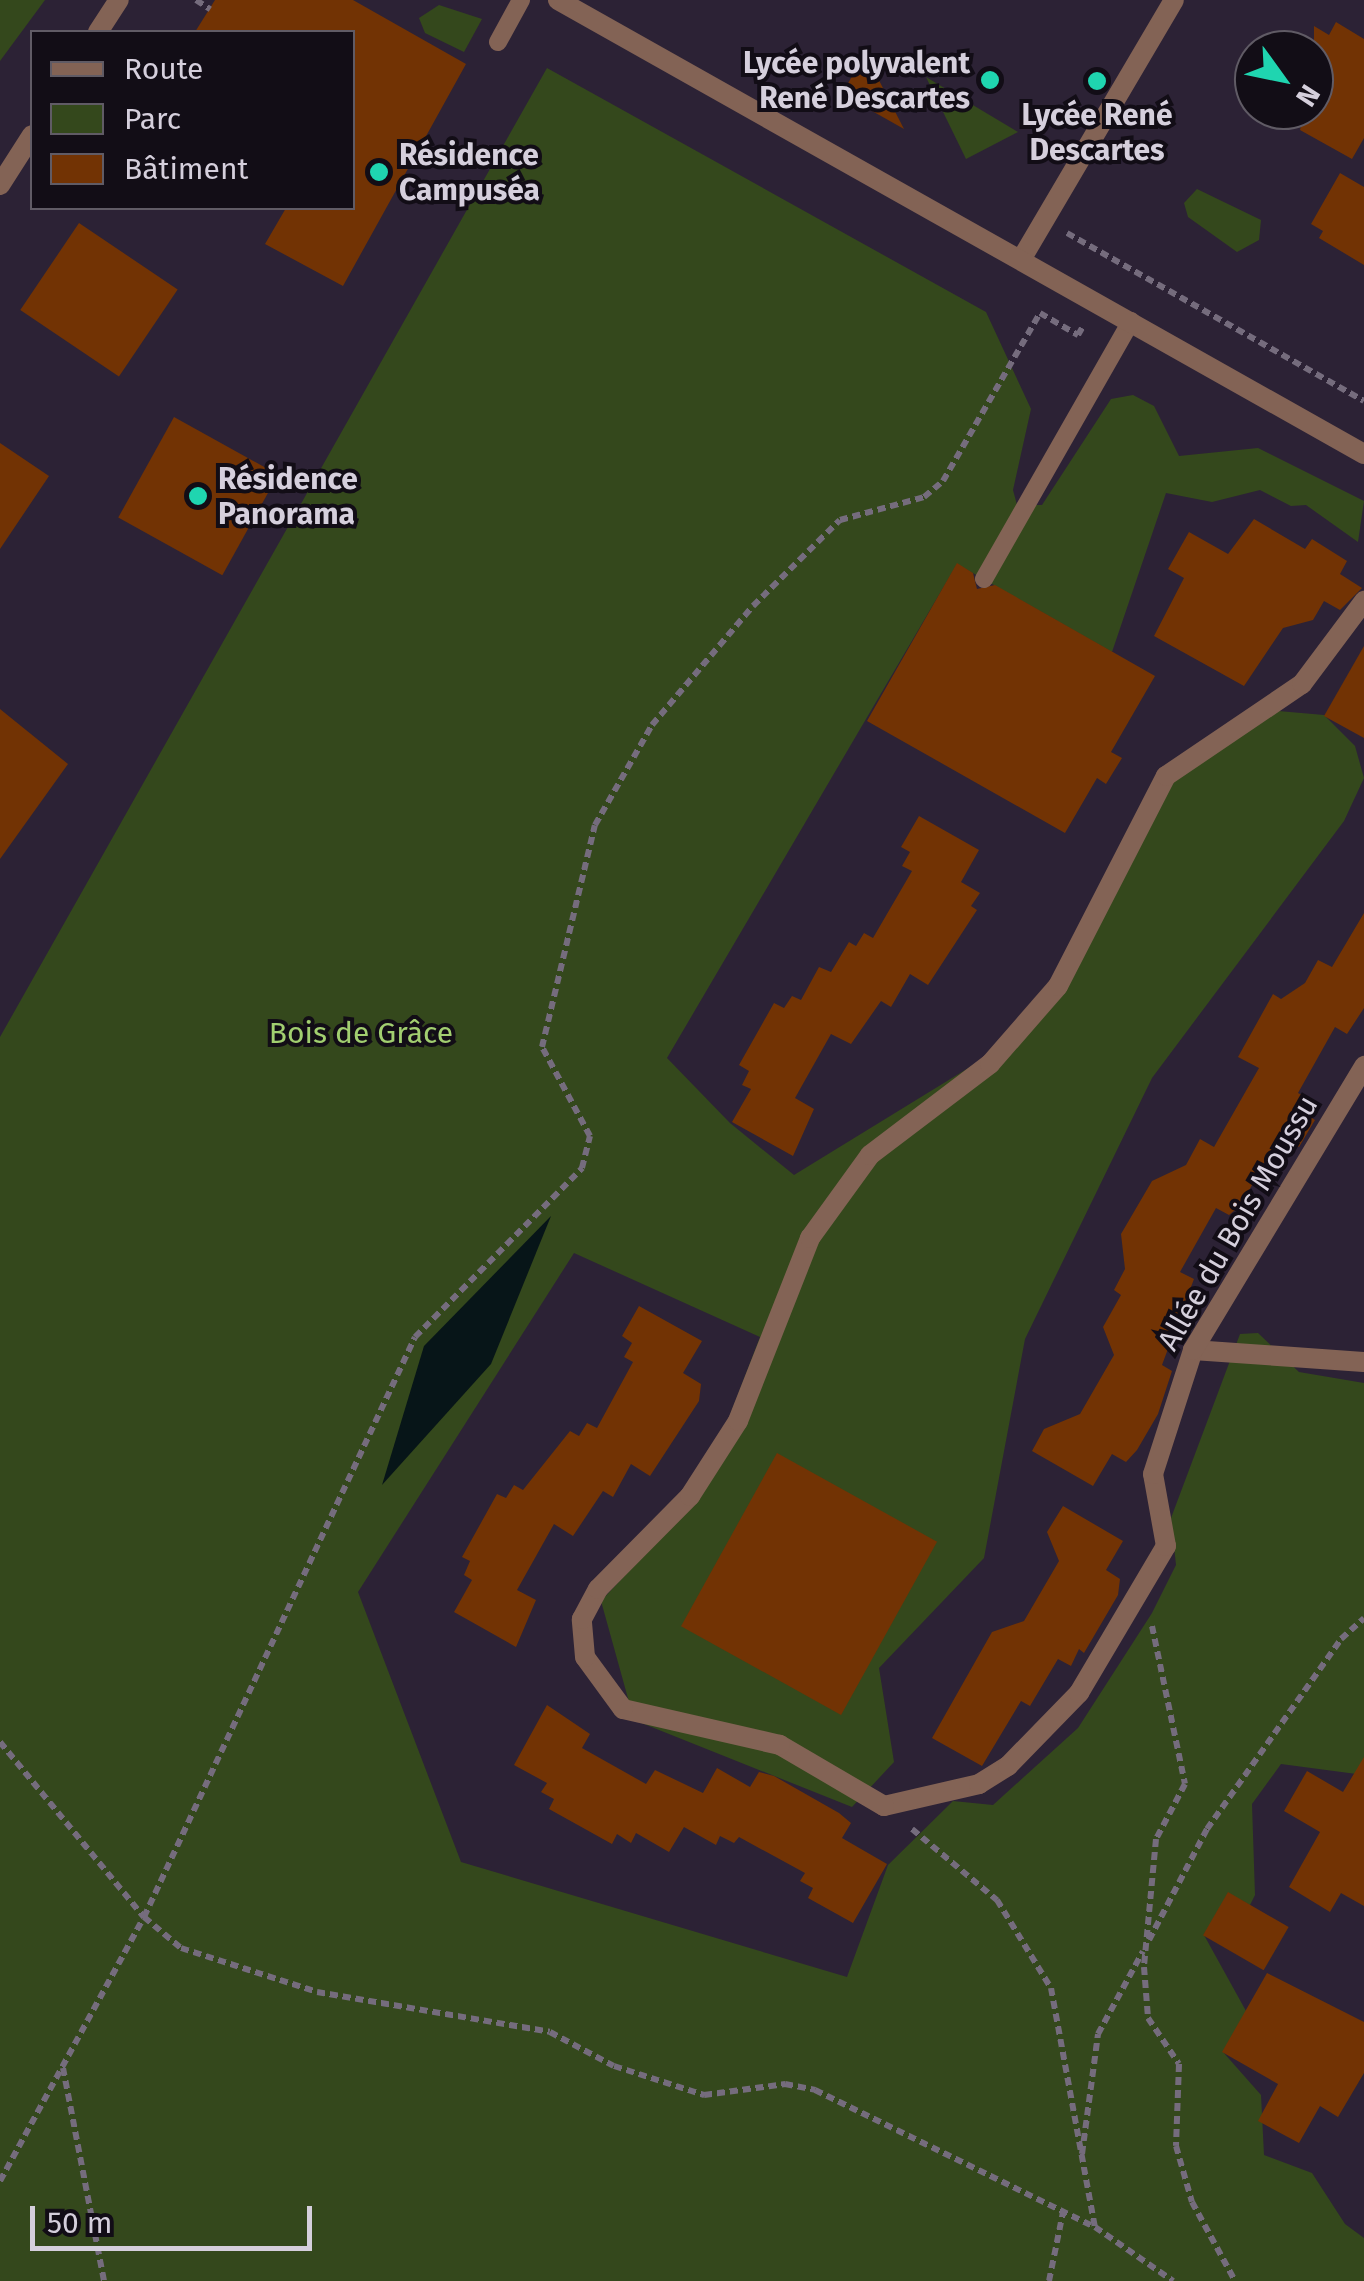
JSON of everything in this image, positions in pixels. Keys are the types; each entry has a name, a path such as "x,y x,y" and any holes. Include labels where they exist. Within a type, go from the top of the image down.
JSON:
{"street":[{"path":"99,30 119,0"},
{"path":"558,0 1364,454"},
{"path":"1022,258 1174,0"},
{"path":"0,184 29,147"},
{"path":"884,1806 780,1744 624,1709 585,1656 582,1619 598,1589 690,1496 738,1421 810,1238 870,1155 990,1064 1058,986 1166,776 1302,684 1364,601"},
{"name":"Allée du Bois Moussu","path":"884,1806 978,1784 1008,1766 1078,1693 1166,1546 1153,1474 1193,1350 1364,1066"},
{"path":"1193,1350 1364,1362"}],"lane":[{"path":"498,42 521,0"},
{"path":"984,579 1131,320"}],"path":[{"path":"196,0 210,9"},
{"path":"1044,220 1364,401"},
{"path":"0,2182 144,1917 415,1337 582,1168 590,1136 542,1047 595,825 652,725 753,606 840,520 924,497 943,481 1040,313 1078,335 1099,302"},
{"path":"1131,1604 1158,1632 1184,1765 1182,1800 1156,1838 1146,1945 1152,2030 1179,2064 1176,2146 1197,2215 1235,2281"},
{"path":"1082,2154 1098,2034 1207,1829 1341,1639 1364,1618"},
{"path":"0,1742 144,1917 181,1948 247,1975 550,2032 614,2066 704,2095 785,2084 815,2090 1064,2207 1173,2281"},
{"path":"884,1806 997,1900 1051,1988 1096,2227"},
{"path":"62,2067 104,2281"},
{"path":"1048,2281 1064,2207"}],"green space":[{"path":"0,0 45,0 0,61"},
{"path":"439,5 482,19 464,52 425,33 419,18"},
{"name":"Bois de Grâce","path":"547,68 986,312 1031,409 1013,490 1017,505 1042,505 1111,399 1133,395 1154,406 1179,456 1258,448 1364,501 1358,542 1306,505 1291,506 1260,490 1212,502 1166,493 1112,652 957,564 667,1058 730,1123 794,1175 1009,1043 1058,986 1166,776 1267,710 1324,715 1355,746 1364,778 1344,821 1152,1078 1025,1339 984,1558 879,1668 894,1762 852,1807 634,1720 601,1601 699,1496 760,1337 574,1253 358,1592 461,1862 847,1977 888,1865 953,1801 993,1805 1078,1728 1152,1613 1176,1565 1171,1518 1240,1334 1258,1333 1299,1372 1364,1383 1364,1775 1281,1764 1252,1804 1255,1895 1250,1905 1228,1893 1204,1935 1246,2011 1223,2052 1261,2095 1264,2155 1312,2173 1345,2224 1364,2238 1364,2281 0,2281 0,1037"},
{"path":"926,77 1018,132 966,159"},
{"path":"1197,189 1261,220 1259,240 1237,252 1188,217 1184,203"}],"shaded area":[{"path":"551,1216 491,1364 382,1485 424,1346"}],"building":[{"name":"Résidence Campuséa","path":"215,0 353,0 466,64 343,286 265,244 285,210 355,210 355,30 196,30"},
{"path":"1336,22 1364,39 1364,138 1352,159 1300,130 1334,130 1332,30"},
{"path":"865,53 904,129 842,94"},
{"path":"1340,173 1364,187 1364,265 1319,238 1323,231 1311,224"},
{"path":"79,223 178,290 119,377 20,310"},
{"name":"Résidence Panorama","path":"174,417 278,475 222,575 118,518"},
{"path":"0,443 49,476 0,549"},
{"path":"1254,519 1305,549 1312,539 1347,561 1340,574 1362,588 1340,610 1324,601 1313,620 1283,628 1244,686 1154,636 1184,578 1168,569 1189,532 1228,554"},
{"path":"957,563 973,573 977,589 995,585 1155,676 1111,752 1122,758 1106,784 1097,778 1065,833 867,721"},
{"path":"1364,646 1364,738 1324,716"},
{"path":"0,709 68,764 0,859"},
{"path":"919,816 979,850 961,882 980,893 971,906 977,910 928,985 910,974 891,1007 881,1001 851,1044 831,1034 795,1098 814,1109 793,1156 732,1122 751,1089 742,1085 749,1071 739,1065 774,1003 784,1008 792,996 801,1000 819,967 831,972 849,942 856,946 864,933 873,938 912,871 902,866 910,852 901,847"},
{"path":"1364,913 1364,1008 1347,1034 1335,1027 1298,1093 1311,1100 1304,1113 1315,1120 1299,1147 1279,1136 1241,1205 1229,1215 1216,1208 1180,1272 1194,1279 1162,1365 1172,1371 1158,1414 1137,1450 1126,1462 1112,1454 1093,1486 1032,1451 1044,1429 1080,1414 1114,1355 1103,1327 1121,1295 1114,1290 1125,1269 1121,1234 1152,1181 1186,1165 1200,1139 1214,1147 1259,1068 1238,1057 1273,994 1281,999 1305,983 1318,960 1332,967"},
{"path":"639,1306 702,1341 683,1373 701,1384 699,1401 650,1476 631,1464 613,1497 603,1491 573,1536 554,1524 517,1590 536,1600 516,1647 454,1612 472,1580 464,1575 470,1561 462,1557 497,1494 506,1498 514,1485 523,1490 570,1431 579,1436 587,1423 597,1428 633,1362 624,1357 632,1343 622,1336"},
{"path":"777,1453 937,1542 841,1715 681,1626"},
{"path":"1063,1506 1123,1541 1106,1570 1120,1579 1118,1595 1084,1653 1079,1649 1071,1666 1058,1659 1030,1706 1021,1701 982,1766 932,1738 992,1632 1024,1621 1059,1561 1047,1532"},
{"path":"547,1705 590,1734 582,1748 646,1784 655,1770 703,1793 717,1768 750,1787 759,1772 774,1776 839,1813 851,1823 842,1838 887,1864 853,1923 808,1898 813,1888 800,1881 805,1873 739,1837 734,1843 720,1836 716,1845 684,1827 669,1852 636,1833 631,1843 617,1834 612,1844 549,1809 554,1799 541,1792 547,1783 514,1765"},
{"path":"1364,1757 1364,1906 1341,1893 1330,1912 1289,1887 1320,1832 1284,1811 1307,1771 1343,1792"},
{"path":"1228,1892 1289,1927 1264,1970 1203,1935"},
{"path":"1267,1973 1364,2022 1364,2073 1338,2117 1320,2106 1299,2143 1258,2121 1278,2084 1222,2052"}],"place":[{"name":"Lycée polyvalent René Descartes","path":"990,80"},
{"name":"Lycée René Descartes","path":"1097,81"},
{"name":"Résidence Campuséa","path":"379,172"},
{"name":"Résidence Panorama","path":"198,496"}]}
